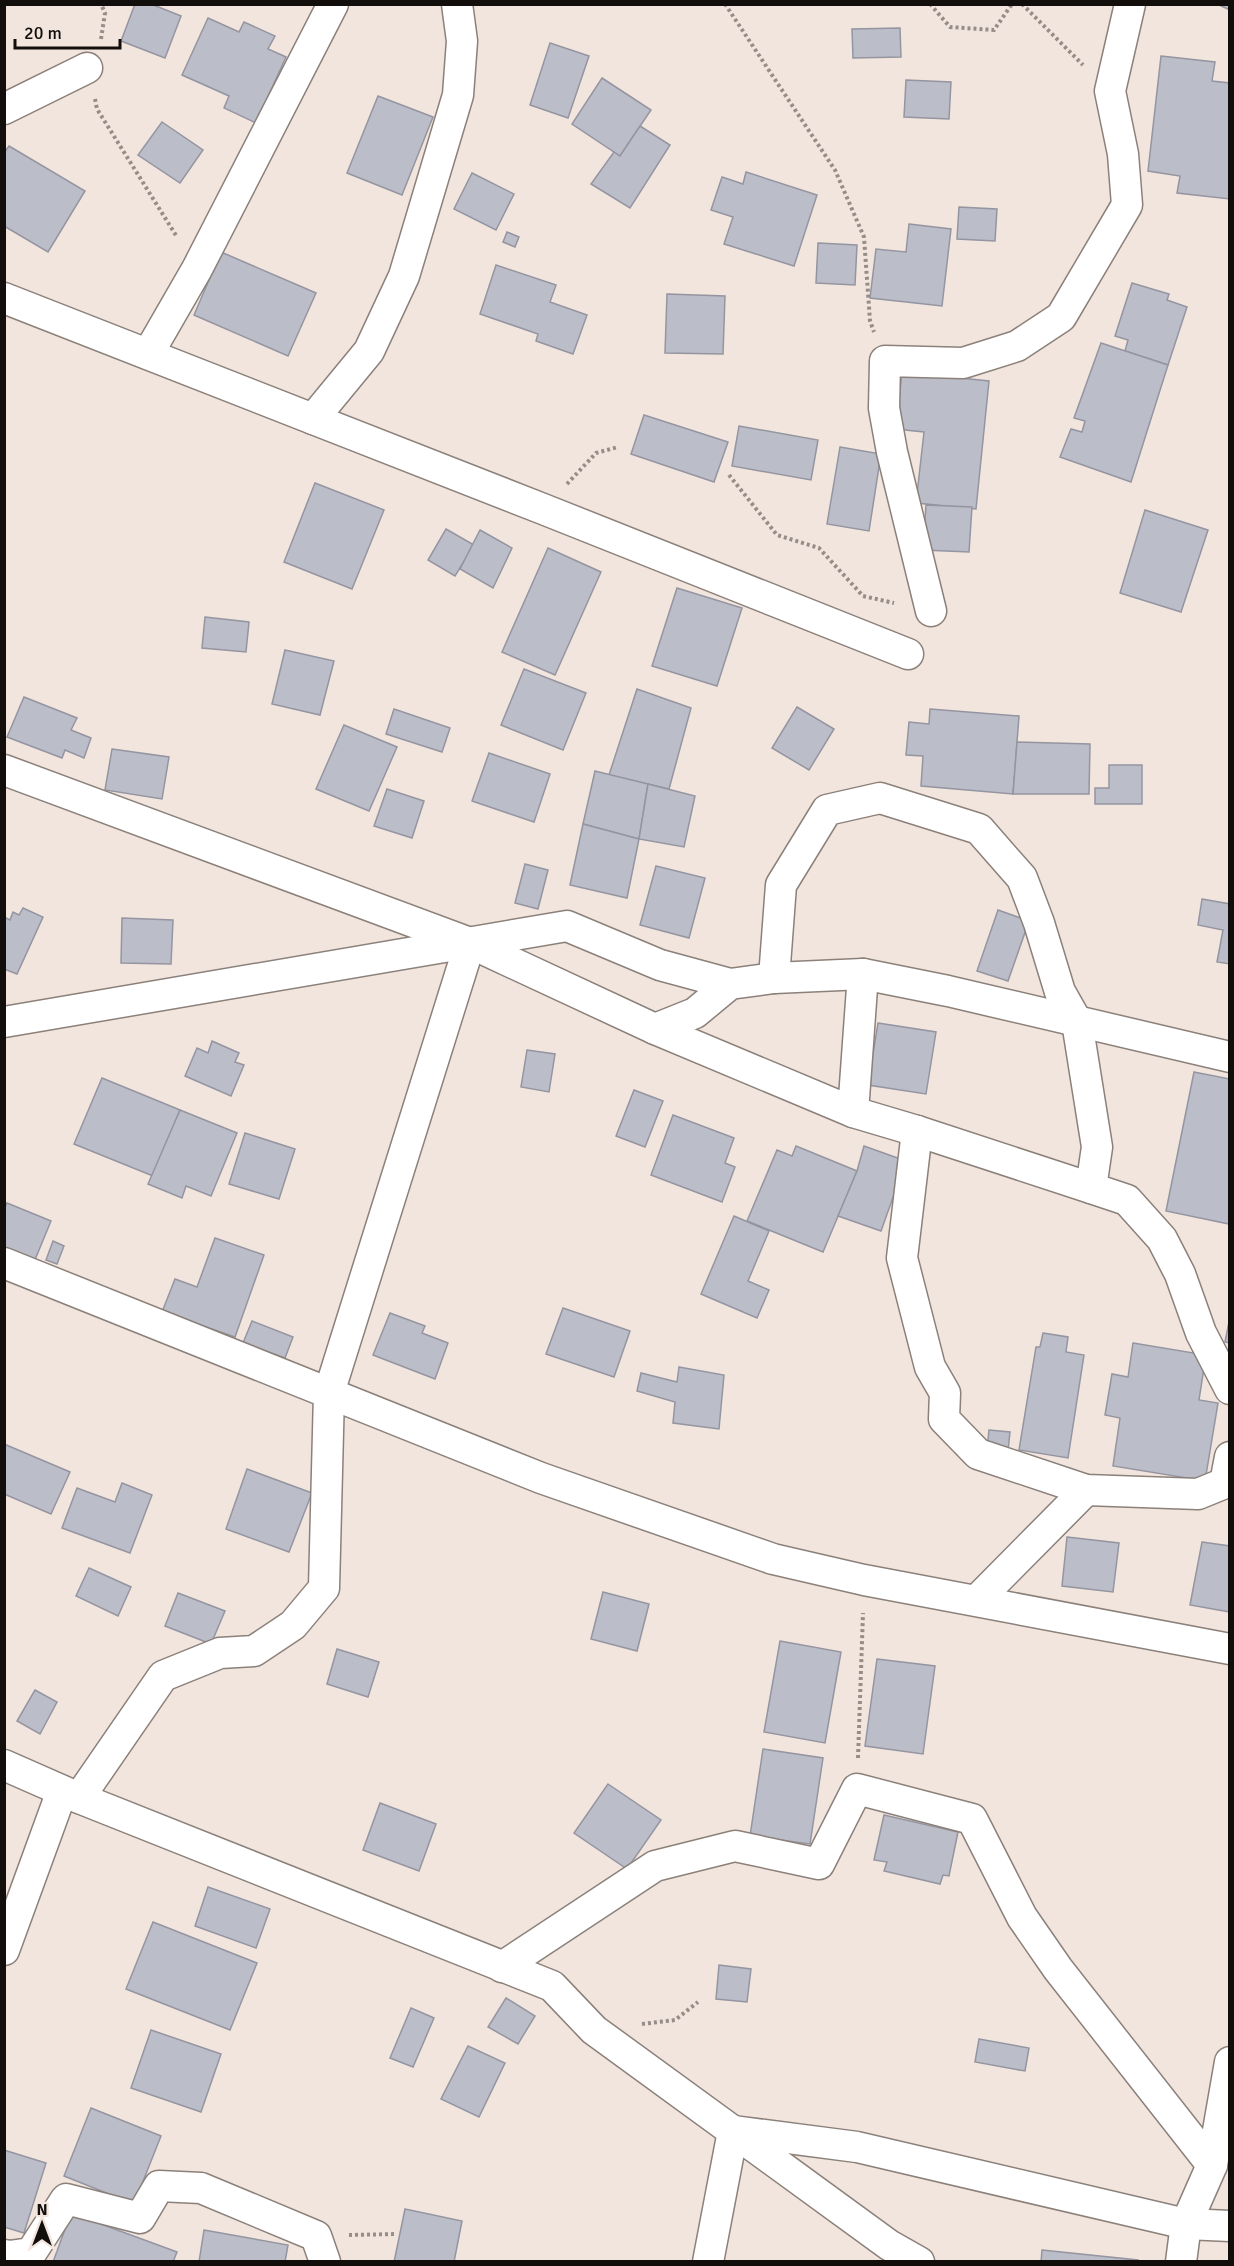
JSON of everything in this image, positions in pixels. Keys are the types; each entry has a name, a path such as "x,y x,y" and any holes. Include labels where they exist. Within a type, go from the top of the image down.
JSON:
{"street":[{"path":"148,354 197,269 333,4"},
{"path":"313,419 369,351 404,276 458,95 462,41 457,4"},
{"path":"931,610 892,452 884,408 885,361 963,363 1017,346 1061,317 1127,205 1123,154 1110,91 1130,4"},
{"path":"4,109 87,68"},
{"path":"4,298 908,654"},
{"path":"4,770 470,943 655,1029 853,1113 918,1131 1127,1200 1162,1239 1180,1274 1201,1333 1230,1389"},
{"path":"774,978 781,885 827,810 880,798 979,830 1022,878 1039,923 1060,992 1077,1022 1097,1147 1091,1188"},
{"path":"4,1022 567,926 660,965 730,984 774,978 863,974 948,991 1230,1057"},
{"path":"4,1950 71,1794 163,1676 220,1653 254,1651 293,1625 324,1588 329,1393 470,943"},
{"path":"853,1113 863,974"},
{"path":"655,1029 695,1014 730,984"},
{"path":"918,1131 902,1258 930,1367 945,1393 944,1419 978,1454 1086,1490 1198,1494 1225,1484 1230,1457"},
{"path":"4,1263 540,1478 773,1558 864,1580 1230,1649"},
{"path":"977,1600 1086,1490"},
{"path":"4,1764 71,1794 552,1986 594,2030 889,2245 919,2262"},
{"path":"502,1967 655,1866 735,1846 819,1864 857,1789 972,1819 1022,1917 1040,1943 1212,2165"},
{"path":"1181,2262 1186,2224 1212,2165 1230,2062"},
{"path":"733,2131 857,2147 1186,2224 1230,2226"},
{"path":"708,2262 733,2131"},
{"path":"4,2255 31,2253 66,2199 140,2218 159,2186 201,2188 321,2249"}],"path":[{"path":"101,4 105,13 100,45 87,68 97,109 197,269"},
{"path":"725,4 835,170 864,237 870,321 885,361"},
{"path":"930,4 950,27 994,30 1012,4"},
{"path":"1022,4 1110,91"},
{"path":"543,509 596,453 618,447"},
{"path":"729,475 777,535 819,548 863,596 931,610"},
{"path":"857,1789 864,1580"},
{"path":"594,2030 675,2020 698,2002"},
{"path":"321,2249 397,2234"}],"building":[{"path":"135,4 151,4 181,16 165,58 121,41"},
{"path":"1217,4 1230,4 1230,10"},
{"path":"208,18 239,32 244,22 275,36 268,49 286,57 256,123 224,108 229,96 182,75"},
{"path":"900,28 901,57 853,58 852,29"},
{"path":"550,43 589,56 568,118 530,105"},
{"path":"1161,56 1215,62 1212,81 1230,83 1230,199 1177,193 1180,176 1148,171"},
{"path":"602,78 651,110 620,156 572,124"},
{"path":"906,80 951,82 949,119 904,117"},
{"path":"378,96 433,117 402,195 347,173"},
{"path":"162,122 203,150 180,183 138,155"},
{"path":"640,126 670,145 630,208 591,184 614,152 620,156"},
{"path":"9,146 85,191 48,252 4,226 4,153"},
{"path":"746,172 817,195 794,266 724,244 733,217 711,210 722,177 743,184"},
{"path":"472,173 514,194 496,230 454,209"},
{"path":"959,207 997,209 995,241 957,239"},
{"path":"909,224 951,229 942,306 870,298 876,249 906,252"},
{"path":"507,232 519,237 515,247 503,242"},
{"path":"818,243 857,245 855,285 816,283"},
{"path":"221,252 316,293 288,356 194,315"},
{"path":"496,265 556,285 550,302 587,315 573,354 536,341 538,334 480,314"},
{"path":"1132,283 1169,294 1167,300 1187,307 1168,365 1125,351 1128,340 1115,336"},
{"path":"667,294 725,296 723,354 665,353"},
{"path":"1101,343 1168,365 1131,482 1060,457 1071,429 1082,432 1085,421 1074,418"},
{"path":"902,372 989,381 976,509 916,503 924,432 896,429"},
{"path":"644,415 728,442 714,482 631,454"},
{"path":"739,426 818,440 811,480 732,466"},
{"path":"840,447 881,454 869,531 827,524"},
{"path":"315,483 384,510 352,589 284,562"},
{"path":"926,505 972,507 969,552 923,550"},
{"path":"1145,510 1208,530 1181,612 1120,593"},
{"path":"446,529 474,545 455,576 428,560"},
{"path":"480,530 512,548 493,588 460,569"},
{"path":"548,548 601,572 555,675 502,652"},
{"path":"677,588 742,608 717,686 652,666"},
{"path":"205,617 249,622 246,652 202,648"},
{"path":"285,650 334,661 320,715 272,704"},
{"path":"524,669 586,693 563,750 501,725"},
{"path":"637,689 691,708 669,789 609,775"},
{"path":"24,697 77,718 71,730 91,738 84,758 65,750 62,758 7,737"},
{"path":"797,707 834,729 809,770 772,748"},
{"path":"394,709 450,728 442,752 386,734"},
{"path":"930,709 1019,716 1013,794 921,786 923,756 906,755 909,722 929,724"},
{"path":"344,725 397,747 369,811 316,789"},
{"path":"1017,742 1090,744 1089,794 1013,794"},
{"path":"112,749 169,757 162,799 105,790"},
{"path":"489,753 550,774 534,822 472,801"},
{"path":"1109,765 1142,765 1142,804 1095,804 1095,788 1109,788"},
{"path":"595,771 648,784 639,839 583,824"},
{"path":"648,784 695,796 684,847 639,839"},
{"path":"387,789 424,801 412,838 374,826"},
{"path":"583,824 639,839 627,898 570,885"},
{"path":"525,864 548,870 538,909 515,903"},
{"path":"656,866 705,878 689,938 640,925"},
{"path":"1202,899 1230,904 1230,964 1217,962 1223,930 1198,925"},
{"path":"23,908 43,917 17,974 4,969 4,917 10,920 13,912 19,915"},
{"path":"998,910 1029,921 1008,981 977,971"},
{"path":"122,918 173,920 171,964 121,963"},
{"path":"878,1023 936,1032 926,1094 868,1085"},
{"path":"212,1041 239,1053 235,1062 244,1065 231,1096 185,1076 197,1048 208,1053"},
{"path":"527,1050 555,1054 549,1092 521,1087"},
{"path":"1194,1072 1230,1079 1229,1224 1166,1211"},
{"path":"102,1078 180,1110 153,1176 74,1144"},
{"path":"634,1090 663,1101 645,1147 616,1136"},
{"path":"180,1110 237,1133 211,1196 186,1186 182,1198 148,1184"},
{"path":"673,1115 734,1138 725,1163 735,1167 722,1202 651,1175"},
{"path":"245,1133 295,1149 279,1199 229,1184"},
{"path":"796,1146 857,1171 823,1252 747,1221 777,1150 792,1156"},
{"path":"864,1146 906,1161 881,1231 838,1216 857,1171"},
{"path":"7,1203 51,1221 32,1267 4,1256 4,1209"},
{"path":"734,1216 769,1231 748,1281 769,1290 757,1318 701,1294"},
{"path":"215,1238 264,1255 235,1337 162,1312 175,1279 197,1287"},
{"path":"53,1241 64,1246 57,1264 46,1260"},
{"path":"563,1308 630,1331 614,1377 546,1354"},
{"path":"390,1313 425,1326 422,1333 448,1343 435,1379 373,1355"},
{"path":"1230,1317 1230,1343 1225,1342"},
{"path":"252,1321 293,1337 285,1358 243,1343"},
{"path":"1043,1333 1068,1337 1066,1352 1084,1355 1068,1458 1019,1450 1036,1347 1040,1347"},
{"path":"1133,1343 1206,1355 1199,1400 1218,1403 1205,1481 1113,1466 1120,1418 1105,1415 1112,1374 1128,1377"},
{"path":"679,1367 724,1375 719,1429 673,1423 675,1402 637,1391 641,1373 677,1382"},
{"path":"989,1430 1010,1432 1008,1451 987,1449"},
{"path":"4,1444 70,1472 51,1514 4,1494"},
{"path":"247,1469 312,1493 289,1552 226,1529"},
{"path":"122,1483 152,1495 130,1553 62,1528 77,1488 115,1502"},
{"path":"1067,1537 1119,1543 1113,1592 1062,1586"},
{"path":"1202,1542 1230,1546 1230,1612 1190,1605"},
{"path":"89,1568 131,1587 118,1616 76,1596"},
{"path":"603,1592 649,1604 637,1651 591,1639"},
{"path":"178,1593 225,1611 211,1644 165,1626"},
{"path":"780,1641 841,1652 825,1743 764,1732"},
{"path":"337,1649 379,1662 368,1697 327,1684"},
{"path":"877,1659 935,1666 923,1754 865,1746"},
{"path":"35,1690 57,1702 40,1734 17,1721"},
{"path":"763,1749 823,1758 810,1844 750,1836"},
{"path":"608,1784 661,1820 627,1869 574,1833"},
{"path":"380,1803 436,1824 419,1871 363,1850"},
{"path":"884,1815 958,1832 949,1876 943,1875 940,1884 884,1871 887,1862 874,1860"},
{"path":"208,1887 270,1909 256,1948 195,1926"},
{"path":"153,1922 257,1963 230,2030 126,1989"},
{"path":"719,1965 751,1969 747,2002 716,1999"},
{"path":"506,1998 535,2016 518,2044 488,2027"},
{"path":"411,2008 434,2018 413,2067 390,2058"},
{"path":"151,2030 221,2054 201,2112 131,2088"},
{"path":"979,2039 1029,2048 1025,2071 975,2062"},
{"path":"468,2046 505,2063 479,2117 441,2099"},
{"path":"91,2108 161,2136 134,2204 64,2176"},
{"path":"4,2150 46,2163 24,2233 4,2227"},
{"path":"405,2209 462,2221 454,2262 394,2262"},
{"path":"71,2213 177,2252 173,2262 53,2262"},
{"path":"204,2230 288,2245 285,2262 199,2262"},
{"path":"1042,2250 1138,2260 1138,2262 1041,2262"}]}
